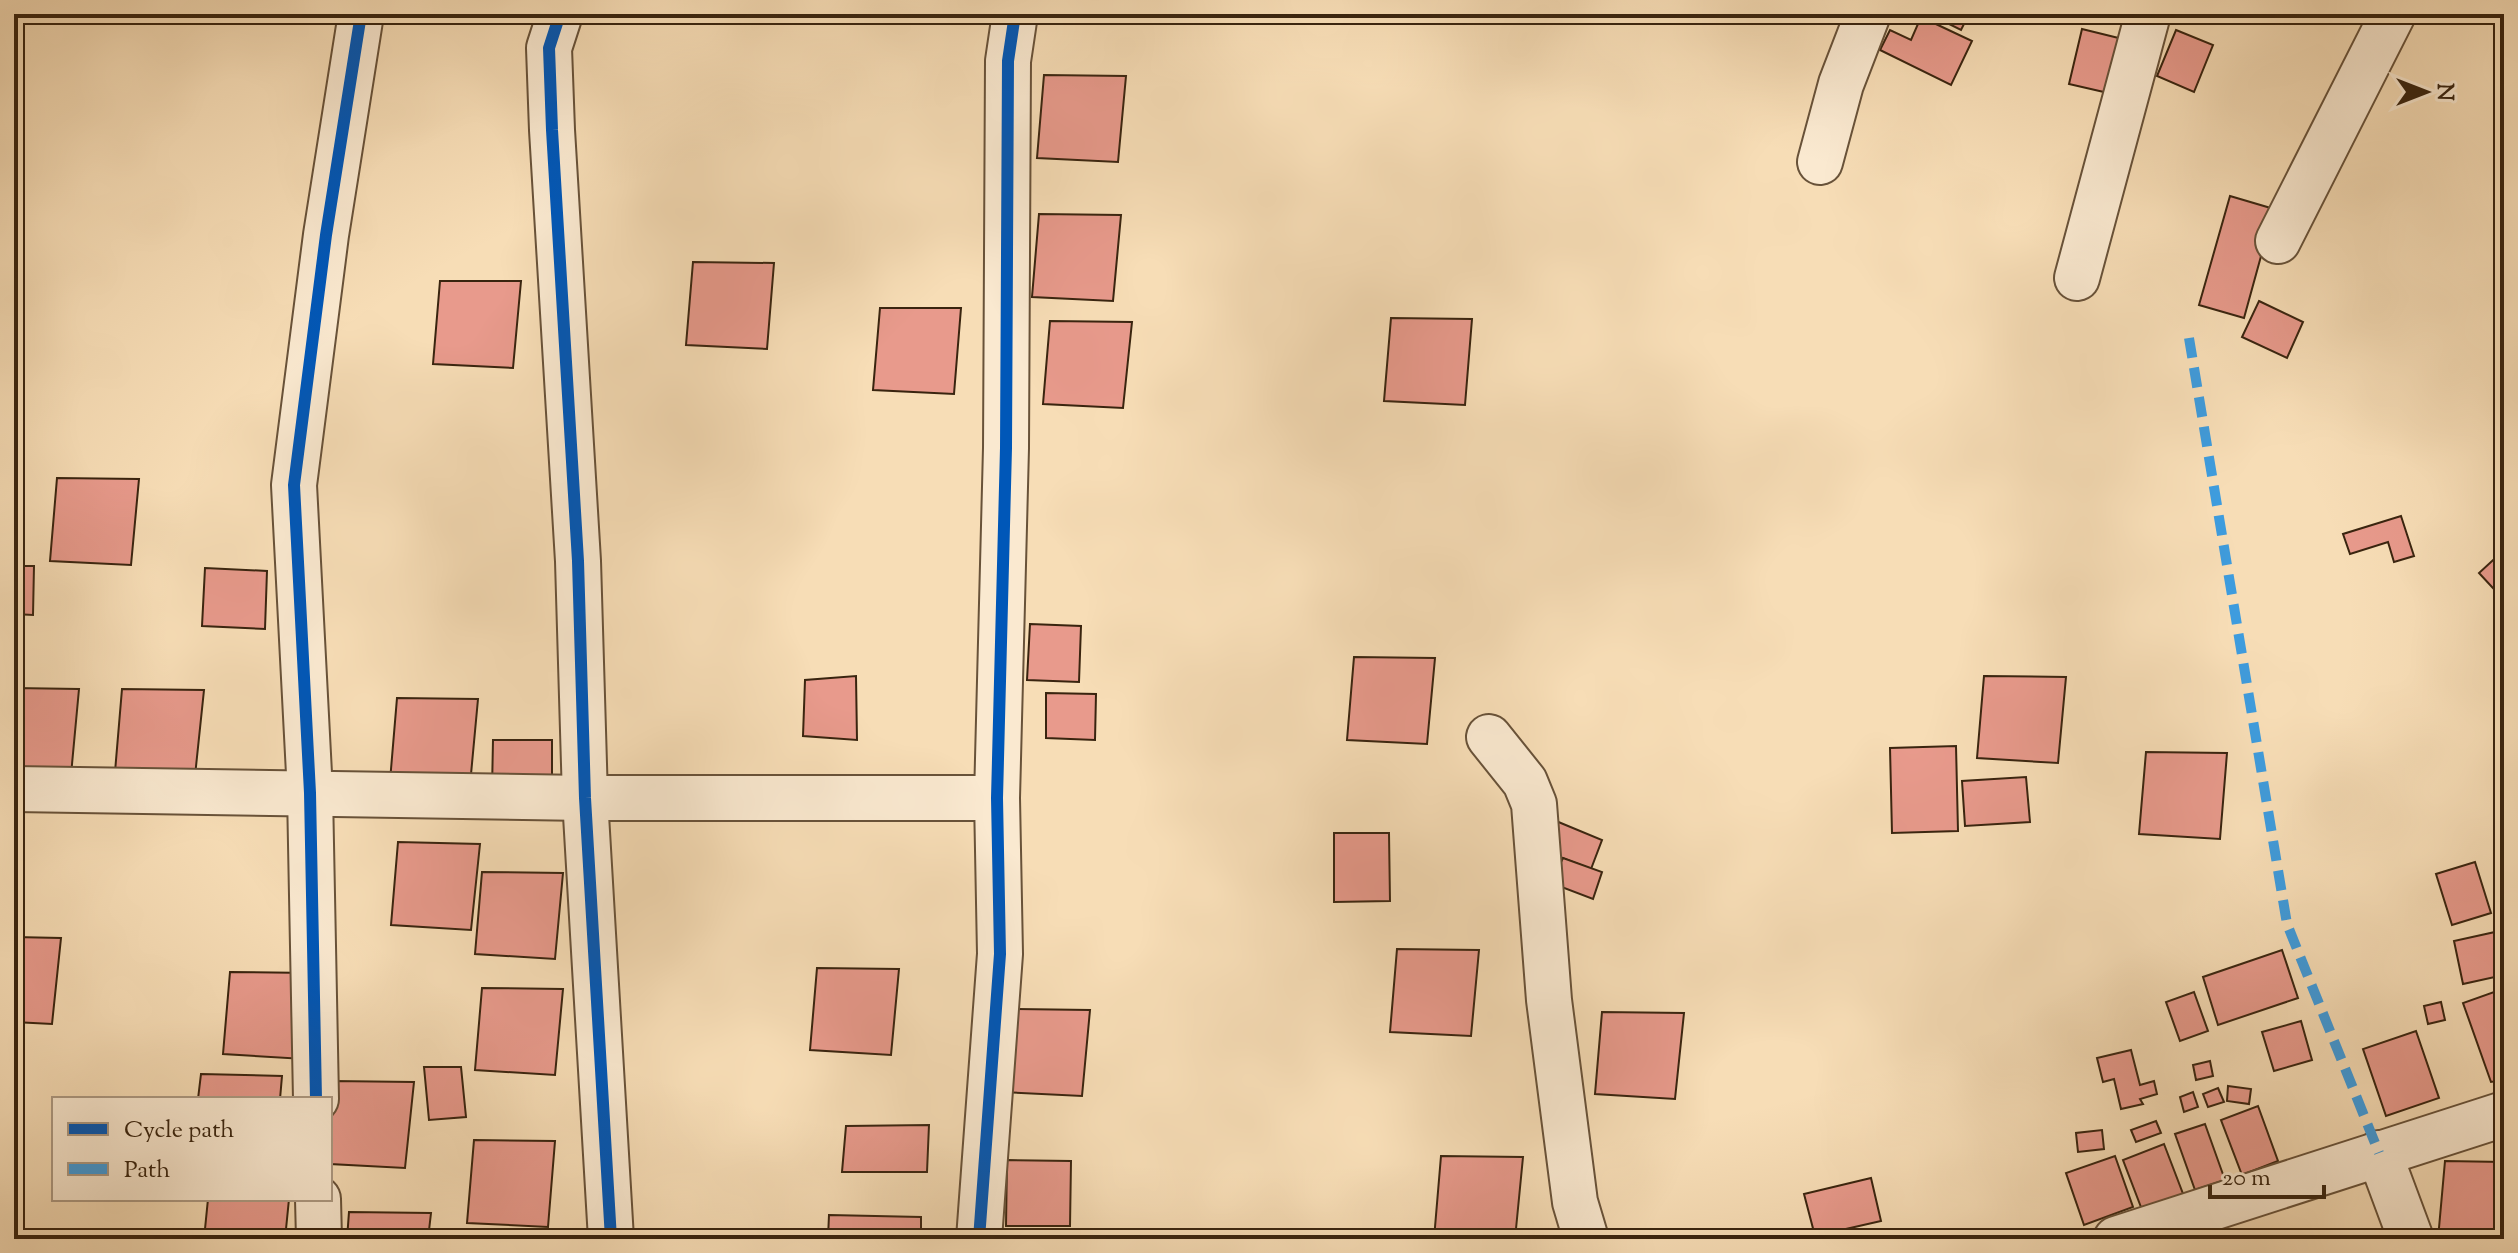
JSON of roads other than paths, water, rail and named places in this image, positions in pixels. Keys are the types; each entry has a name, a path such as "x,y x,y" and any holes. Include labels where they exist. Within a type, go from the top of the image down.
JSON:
{"street":[{"path":"316,1097 310,793 294,485 326,235 361,14"},
{"path":"560,14 549,48 578,561 585,798 611,1239"},
{"path":"979,1239 1000,954 997,798 1006,448 1008,61 1015,14"},
{"path":"1820,162 1841,84 1868,14"},
{"path":"2077,278 2148,14"},
{"path":"2278,241 2393,14"},
{"path":"1489,737 1525,782 1534,804 1549,1000 1575,1202 1586,1239"},
{"path":"14,789 585,798 997,798"},
{"path":"2116,1239 2504,1114"},
{"path":"2379,1153 2411,1239"},
{"path":"318,1201 319,1239"}]}
